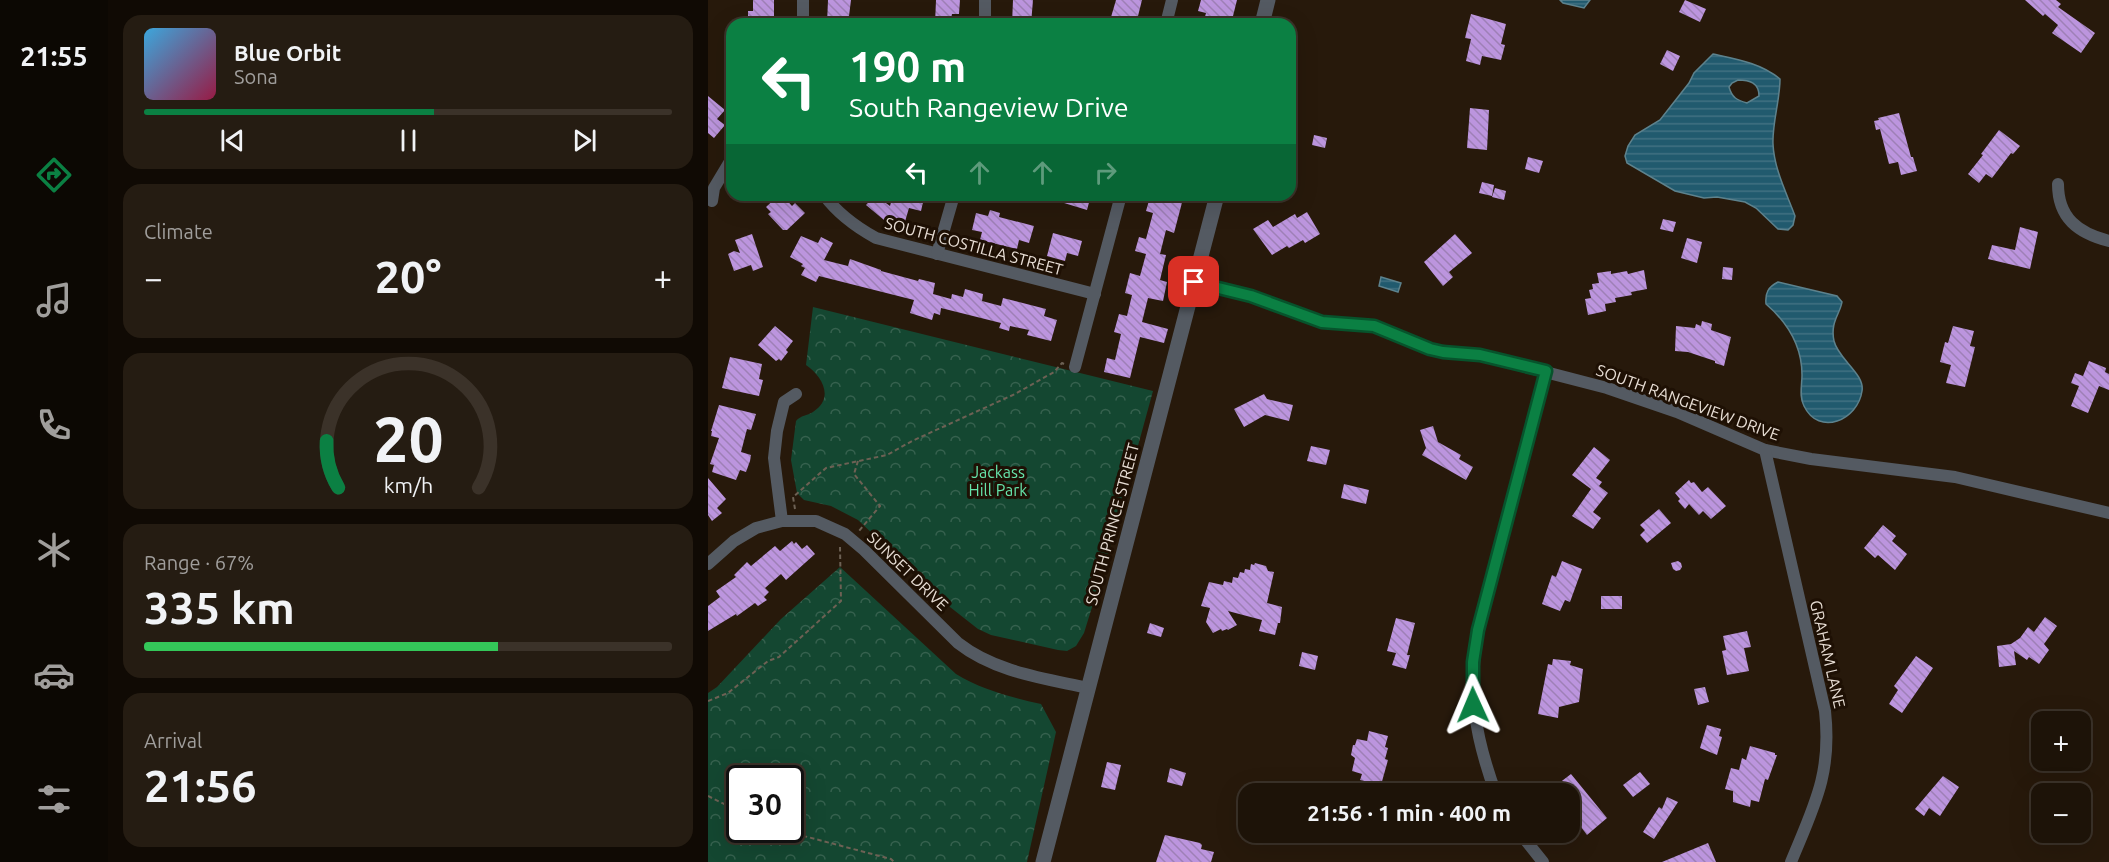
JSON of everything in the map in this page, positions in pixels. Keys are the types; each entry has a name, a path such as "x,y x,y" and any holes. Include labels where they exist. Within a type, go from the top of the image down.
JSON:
{"street":[{"path":"803,0 803,18"},
{"path":"985,0 985,18"},
{"path":"1168,18 1172,0"},
{"path":"1264,18 1268,0"},
{"path":"712,201 714,188 726,168"},
{"path":"2058,184 2060,200 2065,213 2075,227 2087,235 2109,241"},
{"name":"SOUTH COSTILLA STREET","path":"829,201 859,229 876,238 1095,294"},
{"path":"937,254 952,201"},
{"path":"1076,367 1119,201"},
{"name":"SOUTH PRINCE STREET","path":"1043,862 1215,201"},
{"name":"SOUTH RANGEVIEW DRIVE","path":"1194,282 1251,296 1322,322 1374,326 1430,349 1480,355 1607,388 1656,404 1765,450 1811,459 1951,477 2109,513"},
{"path":"1492,783 1480,748 1474,716 1472,689 1474,657 1478,630 1546,371"},
{"path":"782,521 775,471 775,443 784,402 796,394"},
{"name":"GRAHAM LANE","path":"1765,450 1825,711 1828,733 1827,758 1820,792 1791,862"},
{"name":"SUNSET DRIVE","path":"708,564 742,535 756,528 782,521 816,521 851,539 973,655 1014,670 1088,688"},
{"path":"1528,843 1543,862"}],"path":[{"path":"797,520 793,497 826,468 887,455 912,441 984,410 1054,372 1062,363 1076,367"},
{"path":"851,539 880,506 854,474 858,461"},
{"path":"708,701 728,693 768,661 779,657 841,601 840,544 835,529"},
{"path":"708,796 726,805"},
{"path":"804,836 891,859 894,862"}],"green space":[{"name":"Jackass Hill Park","path":"813,307 1153,391 1108,555 1084,633 1076,646 1067,651 1058,650 991,635 978,629 950,607 858,520 831,506 804,500 797,493 791,460 796,421 820,406 825,394 821,381 806,365"},
{"path":"840,567 956,674 986,689 1041,704 1056,732 1027,862 708,862 708,693 717,687 781,619"}],"water":[{"path":"1560,0 1590,0 1584,8 1563,3"},
{"path":"1713,54 1757,65 1780,79 1773,144 1778,172 1795,216 1793,225 1788,230 1778,229 1756,208 1745,202 1717,197 1704,198 1675,191 1627,163 1625,156 1635,135 1660,120 1689,83 1694,73","holes":["1738,80 1756,85 1759,96 1747,103 1735,98 1729,87"]},
{"path":"1381,277 1401,283 1398,292 1379,286"},
{"path":"1778,282 1837,296 1842,302 1834,323 1834,341 1836,348 1856,372 1862,385 1859,401 1846,417 1828,423 1819,421 1804,406 1801,395 1801,364 1796,344 1781,319 1766,304 1768,291"}],"building":[{"path":"753,0 774,0 774,18 748,18 748,11 753,11"},
{"path":"828,0 851,0 849,18 827,18"},
{"path":"936,0 960,0 959,14 952,14 951,18 935,18"},
{"path":"1013,0 1033,0 1032,18 1012,18"},
{"path":"1116,0 1142,0 1138,18 1111,18"},
{"path":"1201,0 1237,0 1232,18 1205,18 1206,13 1198,11"},
{"path":"1685,0 1706,9 1700,22 1679,12"},
{"path":"2025,0 2056,0 2061,4 2058,7 2095,33 2081,53 2052,33 2058,25 2045,14 2043,16"},
{"path":"1471,14 1506,24 1501,44 1505,45 1501,60 1482,56 1480,65 1466,61 1471,39 1465,38"},
{"path":"1667,50 1680,56 1673,71 1660,64"},
{"path":"708,96 725,110 717,119 725,125 714,138 708,133"},
{"path":"1470,108 1489,110 1487,150 1467,148"},
{"path":"1899,113 1917,171 1901,175 1898,162 1889,164 1880,129 1876,130 1874,121"},
{"path":"1999,130 2020,146 2013,154 2011,153 1992,178 1986,174 1979,183 1968,174"},
{"path":"1314,135 1327,138 1325,148 1312,145"},
{"path":"1528,157 1543,161 1539,173 1525,169"},
{"path":"1482,182 1494,185 1492,196 1479,193"},
{"path":"1495,188 1506,191 1504,200 1492,197"},
{"path":"772,201 787,201 792,206 795,203 805,213 787,230 783,230 768,214 771,212 766,207"},
{"path":"870,201 883,201 890,206 891,201 923,201 921,211 909,208 904,225 884,220 866,205"},
{"path":"1064,201 1089,201 1087,210 1064,203"},
{"path":"1149,201 1182,201 1174,233 1166,230 1160,254 1166,255 1160,280 1167,282 1163,301 1148,298 1142,322 1168,329 1164,343 1140,337 1130,378 1104,372 1107,358 1115,360 1121,334 1114,332 1119,314 1127,316 1132,295 1125,293 1130,273 1140,276 1146,254 1135,251 1139,237 1146,239 1153,213 1146,211"},
{"path":"990,210 1000,213 999,217 1034,226 1029,243 1019,240 1017,249 980,240 982,232 972,230 976,213 988,216"},
{"path":"1307,212 1320,234 1305,243 1303,240 1289,248 1287,246 1272,255 1253,229 1268,220 1273,227 1295,214 1297,218"},
{"path":"1663,219 1676,222 1673,232 1660,229"},
{"path":"2020,227 2038,232 2030,269 1988,259 1992,245 2015,250"},
{"path":"1053,233 1082,241 1078,256 1067,253 1065,261 1047,256"},
{"path":"752,234 763,267 753,271 751,265 734,271 728,254 734,251 740,253 735,240"},
{"path":"1455,234 1472,253 1449,272 1453,277 1443,286 1424,262"},
{"path":"801,236 818,243 821,237 833,243 824,260 848,266 850,259 881,271 935,283 933,294 951,299 952,294 963,297 965,289 983,294 982,301 1001,306 1003,298 1046,309 1044,316 1057,320 1051,341 1027,335 1029,330 1010,326 1009,331 999,328 1001,323 941,308 940,315 934,313 932,320 910,313 914,300 819,276 816,282 801,275 805,268 801,266 803,264 790,257"},
{"path":"1687,238 1702,242 1697,263 1681,258"},
{"path":"1723,267 1733,268 1732,280 1722,279"},
{"path":"1644,270 1647,289 1615,298 1616,302 1605,304 1606,311 1588,315 1585,299 1591,298 1589,290 1593,289 1592,284 1599,283 1597,273 1611,271 1611,274 1627,271 1628,274"},
{"path":"1702,321 1712,324 1711,330 1731,337 1724,366 1688,352 1675,351 1676,326 1695,328 1696,324 1701,326"},
{"path":"775,326 793,341 781,361 779,359 776,361 758,345"},
{"path":"1953,326 1974,331 1970,346 1975,347 1965,387 1946,383 1951,365 1940,362 1945,342 1948,343"},
{"path":"730,357 762,364 759,379 763,380 759,396 722,388"},
{"path":"2089,361 2106,368 2105,372 2109,374 2109,390 2099,386 2088,413 2071,406 2079,386 2071,383 2075,373 2083,376"},
{"path":"1264,394 1267,399 1293,405 1289,421 1265,415 1244,427 1234,409"},
{"path":"719,405 756,414 751,430 747,429 741,452 751,455 750,461 746,472 740,470 736,480 712,472 714,465 710,464 719,438 711,436 711,431"},
{"path":"1433,426 1438,442 1461,455 1459,459 1473,467 1466,480 1422,455 1426,448 1420,430"},
{"path":"1311,446 1330,450 1326,465 1307,461"},
{"path":"1594,447 1610,460 1596,478 1602,482 1599,486 1608,493 1593,512 1601,518 1593,529 1572,516 1591,489 1572,475"},
{"path":"708,478 726,499 717,508 722,513 712,521 708,515"},
{"path":"1689,480 1691,483 1694,482 1702,492 1708,487 1726,506 1711,519 1703,511 1699,515 1689,504 1685,509 1675,493"},
{"path":"1344,484 1369,490 1366,504 1341,498"},
{"path":"1659,509 1671,523 1647,543 1640,535 1645,530 1640,525"},
{"path":"1883,525 1896,536 1892,541 1907,554 1895,570 1878,555 1875,558 1864,548"},
{"path":"792,541 802,549 807,545 815,554 786,580 781,574 765,588 769,592 764,597 767,600 758,606 755,603 737,616 736,614 708,631 708,606 720,597 716,591 736,577 734,575 747,562 751,566 775,546 780,551"},
{"path":"1562,561 1582,569 1570,602 1565,600 1560,611 1542,604 1552,575 1556,577"},
{"path":"1678,561 1682,567 1676,571 1671,563"},
{"path":"1251,564 1266,566 1268,571 1274,572 1267,603 1282,607 1280,623 1278,623 1275,635 1259,631 1262,620 1228,611 1237,625 1228,630 1222,631 1221,629 1213,633 1206,622 1210,608 1201,606 1209,582 1223,585 1224,581 1232,583 1233,577 1238,578 1240,572 1244,573 1245,569 1250,570"},
{"path":"1601,596 1622,596 1622,609 1601,609"},
{"path":"2045,617 2057,626 2044,644 2049,650 2039,664 2029,657 2027,660 2014,651 2016,665 1999,667 1997,646 2011,644 2020,638 2028,627 2034,632"},
{"path":"1396,618 1415,623 1406,669 1392,665 1396,653 1387,651"},
{"path":"1150,623 1164,628 1161,637 1147,633"},
{"path":"1747,631 1751,647 1744,648 1749,671 1727,675 1722,651 1726,650 1723,636"},
{"path":"1302,652 1318,656 1315,670 1299,666"},
{"path":"1916,656 1933,668 1902,713 1889,704 1898,690 1894,686"},
{"path":"1553,659 1571,661 1570,665 1583,669 1579,702 1559,707 1558,718 1538,714 1548,664 1552,665"},
{"path":"1705,687 1709,702 1698,705 1694,689"},
{"path":"1707,725 1721,729 1719,736 1722,737 1717,755 1700,748"},
{"path":"1369,731 1388,736 1385,759 1388,760 1382,783 1360,780 1362,774 1352,771 1355,758 1351,755 1353,745 1357,739 1367,741"},
{"path":"1750,746 1777,755 1768,780 1765,779 1759,802 1751,800 1750,807 1733,802 1733,791 1725,789 1731,768 1739,770 1742,758 1746,760"},
{"path":"1107,762 1121,765 1115,790 1101,787"},
{"path":"1170,768 1186,773 1182,786 1167,782"},
{"path":"1640,772 1650,784 1633,797 1623,785"},
{"path":"1571,774 1578,783 1559,783"},
{"path":"1943,776 1959,787 1940,816 1929,808 1924,816 1915,809"},
{"path":"1580,785 1607,818 1587,835 1580,826"},
{"path":"1667,797 1678,802 1654,839 1643,832 1659,807 1662,809"},
{"path":"1165,835 1200,843 1201,849 1214,852 1211,862 1156,862"},
{"path":"1708,843 1716,862 1662,862"}],"route":[{"path":"1194,282 1251,296 1322,322 1374,326 1430,349 1480,355 1546,371 1478,630 1473,662 1473,705"}]}
